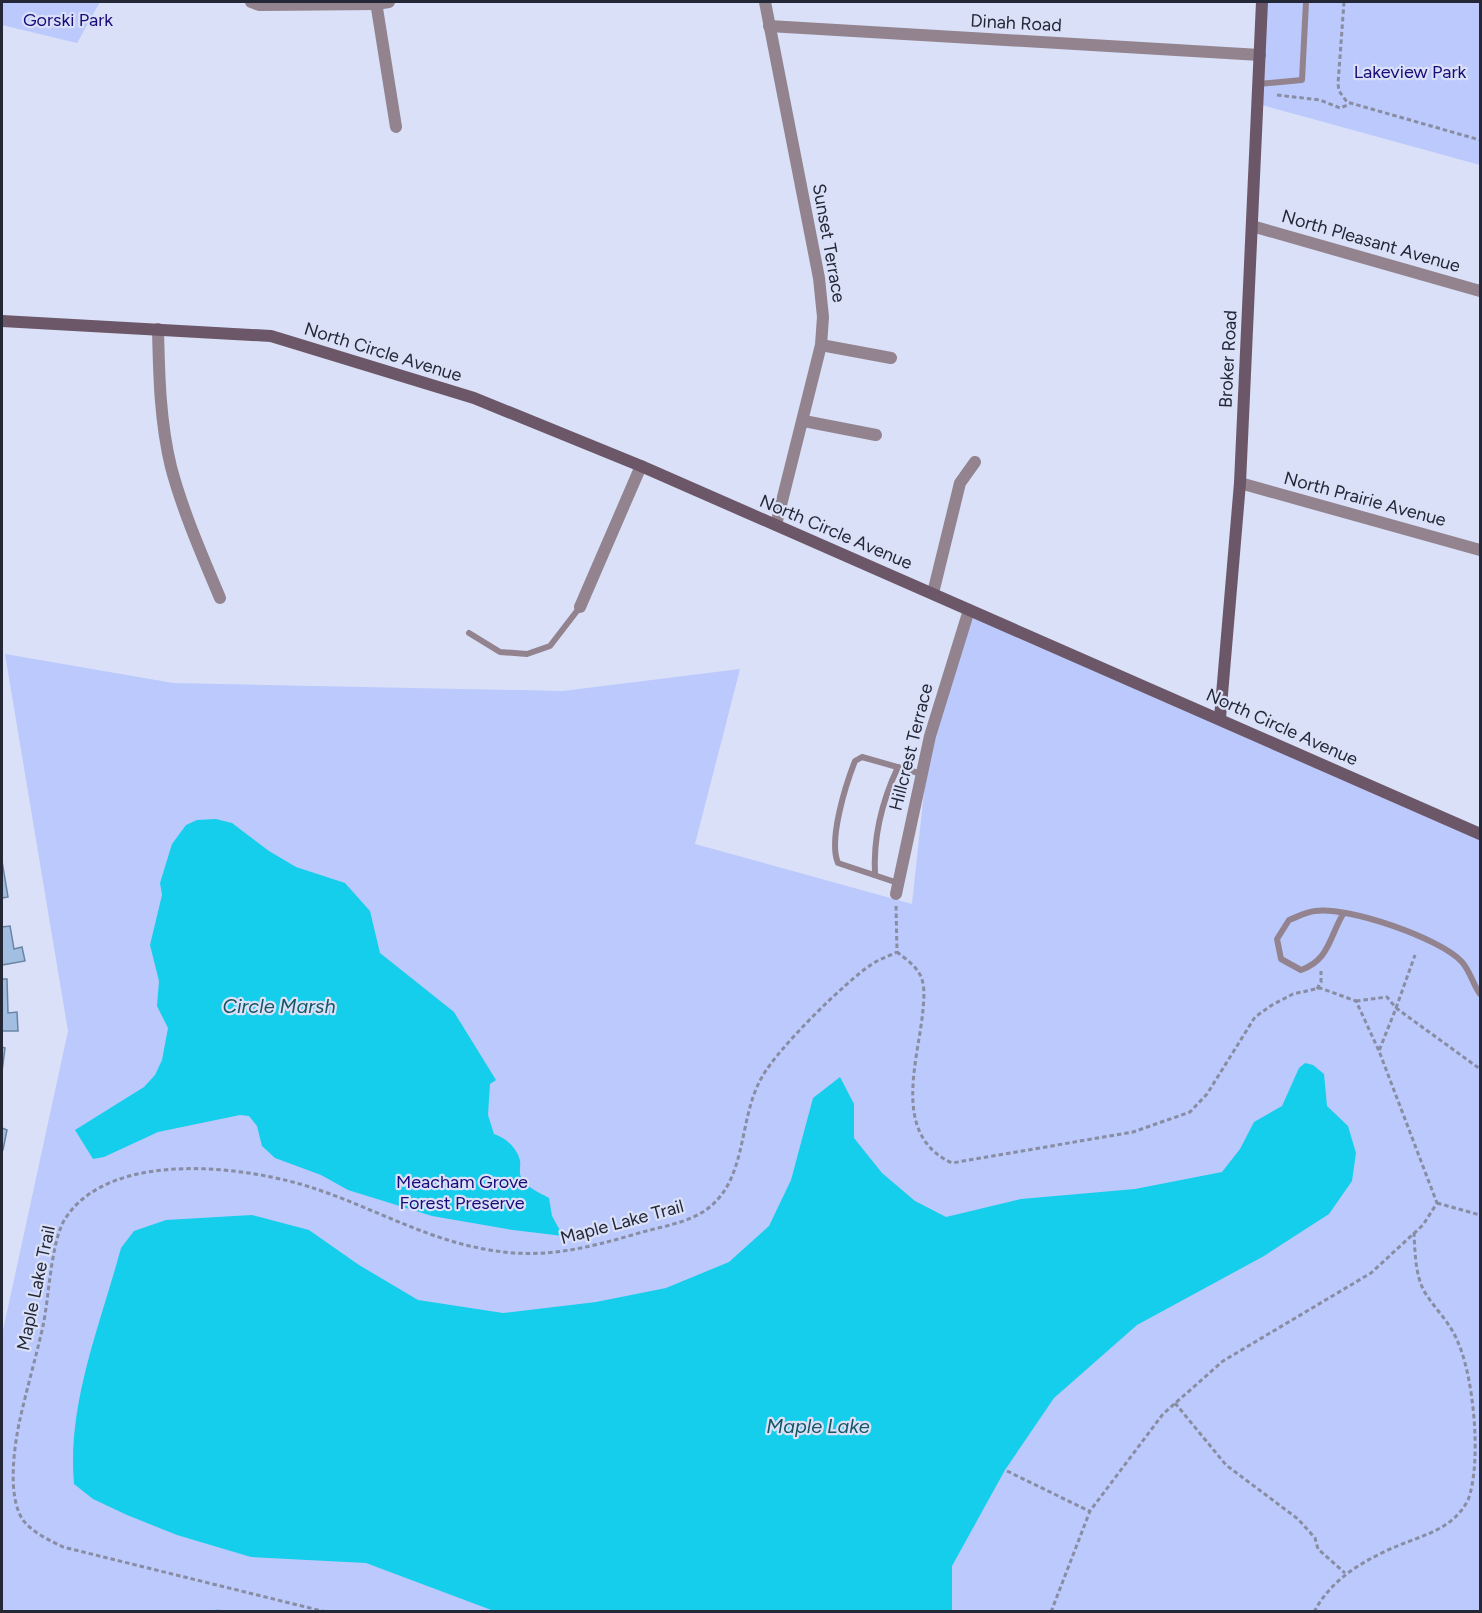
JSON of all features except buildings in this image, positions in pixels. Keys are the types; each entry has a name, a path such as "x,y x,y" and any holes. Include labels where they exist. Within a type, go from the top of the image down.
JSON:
{"street":[{"path":"250,2 259,5 389,2"},
{"name":"Sunset Terrace","path":"765,2 819,278 823,317 821,345 804,421 776,525"},
{"name":"Broker Road","path":"1220,718 1240,483 1262,2"},
{"path":"376,3 396,127"},
{"name":"Dinah Road","path":"769,26 1260,55"},
{"name":"North Pleasant Avenue","path":"1252,226 1480,291"},
{"name":"North Circle Avenue","path":"2,321 271,336 474,398 641,466 1480,834"},
{"path":"158,329 160,393 171,467 184,510 220,598"},
{"path":"821,345 891,358"},
{"path":"804,421 876,435"},
{"path":"933,593 960,483 975,462"},
{"path":"580,607 641,466"},
{"name":"North Prairie Avenue","path":"1240,483 1480,550"},
{"name":"Hillcrest Terrace","path":"897,888 922,774 946,680 969,610"}],"lane":[{"path":"1258,84 1302,80 1306,2"},
{"path":"469,633 500,652 527,654 550,646 580,607"},
{"path":"897,888 875,875 838,863 833,851 841,812 855,761 862,758 922,774"},
{"path":"875,875 874,851 880,818 885,795 898,767"},
{"path":"1343,914 1317,963 1301,970 1281,959 1277,939 1289,920 1316,910 1343,914 1389,923 1438,946 1461,962 1480,994"}],"path":[{"path":"1344,2 1338,84 1343,97 1351,104 1480,141"},
{"path":"1277,95 1320,100 1340,108 1351,104"},
{"path":"897,888 897,952 918,971 924,990 914,1066 913,1108 919,1135 935,1155 952,1163 1114,1136 1190,1112 1207,1094 1255,1017 1293,994 1317,989 1335,991 1356,1000 1387,996 1396,1008 1480,1069"},
{"name":"Maple Lake Trail","path":"326,1611 63,1547 36,1533 22,1519 16,1502 13,1468 19,1423 43,1326 57,1246 64,1221 76,1206 92,1192 116,1181 146,1172 222,1170 257,1173 318,1190 430,1236 486,1250 557,1254 583,1249 693,1217 713,1204 731,1183 740,1158 751,1098 764,1073 785,1046 844,988 872,964 897,952"},
{"path":"1379,1051 1415,955"},
{"path":"1317,963 1322,976 1317,989"},
{"path":"1356,1000 1379,1051 1437,1203"},
{"path":"1437,1203 1480,1215"},
{"path":"1051,1611 1090,1511 1163,1414 1223,1360 1371,1273 1414,1233 1437,1203"},
{"path":"1314,1611 1345,1573 1385,1551 1424,1538 1449,1524 1465,1505 1473,1484 1477,1430 1466,1366 1451,1328 1420,1280 1414,1233"},
{"path":"1175,1403 1226,1465 1298,1519 1315,1538 1318,1549 1345,1573"},
{"path":"1007,1472 1090,1511"}],"green space":[{"name":"Gorski Park","path":"2,2 100,2 77,43 2,25"},
{"name":"Lakeview Park","path":"1267,2 1480,2 1480,165 1262,105"},
{"name":"Meacham Grove Forest Preserve","path":"969,610 1480,835 1480,1611 2,1612 2,1335 68,1031 5,654 173,683 563,691 740,669 695,844 912,904 930,736"}],"water":[{"name":"Circle Marsh","path":"216,819 232,823 269,851 296,867 345,883 370,911 380,953 454,1012 496,1080 490,1084 488,1115 494,1134 503,1138 516,1151 520,1160 522,1179 534,1190 549,1198 552,1216 563,1236 432,1216 348,1190 321,1175 275,1158 262,1146 257,1126 249,1116 240,1115 158,1132 104,1157 93,1159 75,1130 144,1087 155,1075 162,1060 168,1028 157,1006 159,981 150,945 162,895 160,883 172,844 186,825 197,820"},
{"name":"Maple Lake","path":"1305,1063 1313,1065 1324,1074 1327,1106 1348,1126 1356,1153 1352,1181 1329,1214 1264,1256 1137,1325 1054,1398 1005,1470 952,1566 952,1611 494,1611 366,1563 251,1557 177,1535 93,1499 74,1484 75,1424 80,1394 121,1248 134,1231 166,1220 252,1215 309,1230 359,1265 418,1300 503,1313 596,1302 666,1288 729,1262 769,1226 791,1180 813,1098 840,1077 854,1104 854,1138 882,1173 915,1201 946,1217 1021,1199 1135,1189 1222,1172 1240,1149 1254,1122 1282,1106 1299,1068"}]}
